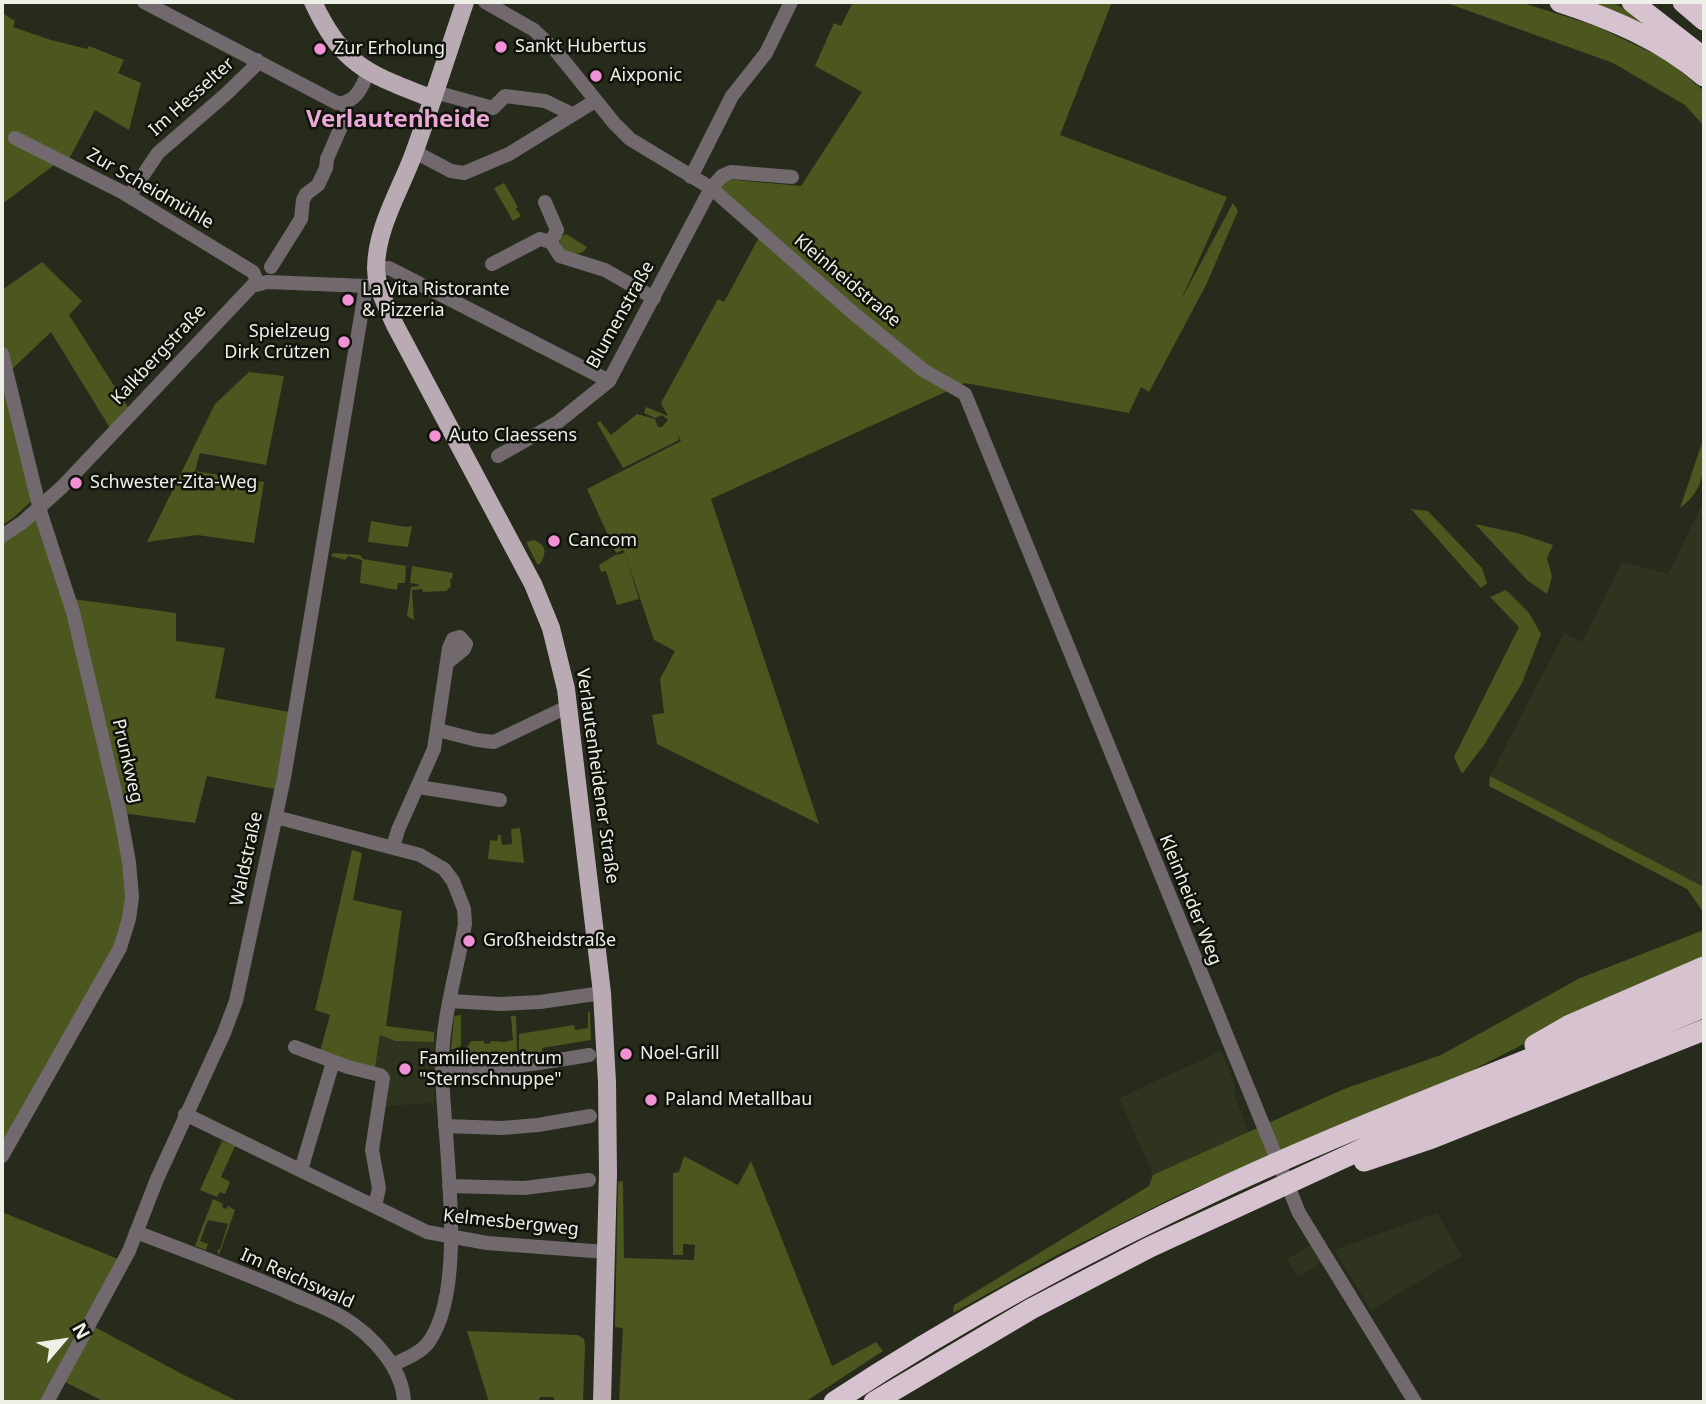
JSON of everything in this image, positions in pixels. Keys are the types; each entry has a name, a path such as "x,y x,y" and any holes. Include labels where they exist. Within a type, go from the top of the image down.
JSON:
{"highway":[{"path":"1560,2 1635,31 1670,50 1704,76"},
{"path":"1632,2 1704,58"},
{"path":"1647,2 1704,40"},
{"path":"1683,2 1704,20"},
{"path":"1467,1084 1568,1026 1704,967"},
{"path":"834,1402 971,1317 1091,1251 1290,1157 1704,988"},
{"path":"874,1402 1031,1309 1150,1247 1419,1123 1704,1007"},
{"path":"1307,1174 1361,1162 1432,1138 1704,1030"}],"main road":[{"path":"313,2 337,46 351,60 368,72 434,96"},
{"path":"374,279 380,239 415,152 465,2"},
{"name":"Verlautenheidener Straße","path":"374,279 395,325 533,584 554,639 569,706 602,993 607,1082 606,1252 601,1402"}],"street":[{"path":"144,2 332,101 345,103 354,98 368,72"},
{"name":"Kleinheidstraße","path":"485,2 534,30 556,51 595,101 630,139 711,188 852,312 923,370 965,394"},
{"path":"691,177 732,96 766,53 785,4"},
{"name":"Im Hesselter","path":"128,196 158,153 225,95 254,67 257,60"},
{"path":"434,96 493,108 505,96 545,101 572,114"},
{"path":"415,152 451,171 464,173 509,154 595,101"},
{"path":"271,267 301,219 306,194 318,185 326,168 334,141 347,113 345,103"},
{"name":"Zur Scheidmühle","path":"15,138 128,196 253,272 258,283"},
{"path":"711,188 722,176 731,172 792,177"},
{"name":"Blumenstraße","path":"498,456 558,422 609,381 711,188"},
{"path":"545,202 557,230 551,242"},
{"path":"492,264 540,239 551,242 560,256 605,270 654,298"},
{"path":"258,283 374,279 389,268 609,381"},
{"name":"Waldstraße","path":"47,1402 129,1251 185,1114 224,1033 236,1001 276,817 374,279"},
{"name":"Kalkbergstraße","path":"2,536 40,508 246,290 258,283"},
{"name":"Prunkweg","path":"2,354 40,508 73,612 120,813 132,897 129,919 120,948 2,1156"},
{"name":"Kleinheider Weg","path":"965,394 1299,1213 1415,1402"},
{"path":"393,847 435,749 448,662"},
{"path":"439,730 494,742 569,706"},
{"path":"419,787 500,800"},
{"path":"276,817 420,855 444,869 453,881 464,909 466,924 445,1023 442,1067 451,1238 445,1310 436,1331 426,1345 411,1357 392,1365"},
{"path":"450,1000 501,1004 540,1002 602,993"},
{"path":"295,1047 383,1078 372,1150 379,1188 375,1206"},
{"path":"442,1067 515,1068 589,1055"},
{"path":"301,1170 333,1062"},
{"name":"Kelmesbergweg","path":"185,1114 427,1232 451,1238 606,1252"},
{"path":"445,1126 502,1128 590,1116"},
{"path":"449,1186 524,1188 589,1180"},
{"name":"Im Reichswald","path":"136,1232 269,1284 346,1319 377,1345 392,1365 404,1402"}],"shaded area":[{"path":"1704,501 1704,887 1490,776 1564,633 1582,642 1622,562 1668,574"},
{"name":"Familienzentrum \"Sternschnuppe\"","path":"380,1035 395,1041 434,1042 434,1103 384,1106 389,1074 375,1070"},
{"path":"1221,1051 1235,1085 1234,1094 1249,1133 1153,1175 1119,1098"},
{"path":"1437,1213 1462,1256 1371,1310 1334,1250"},
{"path":"1312,1244 1323,1262 1298,1277 1287,1259"}],"green space":[{"path":"853,2 1112,2 1060,135 1227,197 1181,300 1233,203 1238,211 1206,285 1149,392 1141,387 1129,413 965,383 711,499 819,824 657,744 652,715 664,713 660,679 675,651 654,640 626,556 639,599 617,605 606,571 601,572 599,565 615,555 625,553 623,550 616,553 587,489 681,441 678,435 679,440 623,468 597,423 600,421 611,435 637,414 655,419 658,427 662,427 668,420 662,415 655,418 644,413 646,407 668,416 661,403 718,299 724,302 764,228 720,188 725,179 801,186 862,92 815,66 834,23 841,26"},
{"path":"1444,2 1520,2 1596,26 1669,61 1704,91 1704,126 1685,105 1613,63"},
{"path":"1570,2 1612,2 1665,32"},
{"path":"2,13 15,21 13,27 87,49 89,46 124,60 118,73 141,83 129,130 95,110 68,161 58,162 2,204"},
{"path":"504,183 518,207 515,210 521,216 513,221 494,188"},
{"path":"566,234 587,247 583,252 570,253 563,250 560,237"},
{"path":"42,262 82,301 69,315 129,409 110,428 51,332 9,372 2,344 2,290"},
{"path":"2,365 35,498 2,525"},
{"path":"249,372 284,376 266,465 200,453 195,471 264,482 254,543 197,535 147,542 215,404"},
{"path":"1704,437 1702,477 1695,493 1680,508"},
{"path":"1411,509 1428,511 1482,568 1487,583 1481,588"},
{"path":"35,518 38,519 70,613 125,862 125,925 2,1148 2,542"},
{"path":"371,521 412,526 408,547 368,542"},
{"path":"1475,524 1521,534 1553,545 1547,558 1552,577 1547,594 1527,580"},
{"path":"534,540 542,545 544,550 540,564 537,564 526,542"},
{"path":"333,553 360,555 363,559 406,566 405,583 398,583 397,590 360,583 362,560 348,556 345,560 331,556"},
{"path":"412,566 453,573 451,586 446,591 412,590 414,620 407,616 411,587 419,586 410,583"},
{"path":"1506,590 1529,613 1541,634 1522,683 1484,745 1462,774 1454,757 1519,627 1490,597"},
{"path":"73,599 176,613 176,641 225,648 215,698 289,712 275,789 207,776 195,823 122,813"},
{"path":"1490,776 1704,887 1704,913 1687,889 1489,786"},
{"path":"520,828 524,863 488,859 490,840 497,841 498,835 501,835 502,845 512,844 511,829"},
{"path":"352,850 362,853 353,900 402,911 386,1026 434,1032 434,1042 395,1041 380,1035 375,1068 320,1052 330,1015 315,1010"},
{"path":"1704,930 1704,962 1559,1026 1463,1075 1183,1193 1057,1255 953,1313 954,1305 1149,1186 1153,1175 1344,1089 1441,1055 1580,978"},
{"path":"588,1012 591,1040 542,1048 543,1055 527,1057 526,1049 519,1050 519,1034 574,1025 575,1030 588,1028"},
{"path":"461,1015 461,1045 458,1049 451,1049 454,1016"},
{"path":"511,1016 516,1016 517,1052 510,1059 450,1060 450,1056 461,1056 471,1041 484,1041 489,1044 491,1041 513,1040"},
{"path":"222,1141 235,1146 221,1177 230,1182 225,1194 220,1192 217,1197 200,1190"},
{"path":"684,1156 738,1185 751,1161 832,1366 876,1342 883,1351 805,1402 619,1402 623,1328 615,1327 618,1182 623,1181 624,1258 694,1260 695,1245 683,1244 683,1255 673,1255 673,1173 679,1172"},
{"path":"213,1199 223,1204 222,1207 226,1209 228,1206 235,1210 219,1255 217,1250 220,1249 228,1224 208,1220 200,1241 208,1244 206,1250 195,1246"},
{"path":"2,1212 118,1259 43,1402 2,1402"},
{"path":"93,1326 239,1402 105,1402 63,1381"},
{"path":"467,1331 578,1335 584,1339 585,1346 583,1402 556,1402 553,1397 540,1397 538,1402 489,1402"}],"place":[{"name":"Sankt Hubertus","path":"501,47"},
{"name":"Zur Erholung","path":"320,49"},
{"name":"Aixponic","path":"596,76"},
{"name":"La Vita Ristorante & Pizzeria","path":"348,300"},
{"name":"Spielzeug Dirk Crützen","path":"344,342"},
{"name":"Auto Claessens","path":"435,436"},
{"name":"Schwester-Zita-Weg","path":"76,483"},
{"name":"Cancom","path":"554,541"},
{"name":"Großheidstraße","path":"469,941"},
{"name":"Noel-Grill","path":"626,1054"},
{"name":"Familienzentrum \"Sternschnuppe\"","path":"405,1069"},
{"name":"Paland Metallbau","path":"651,1100"}],"district":[{"name":"Verlautenheide","path":"398,120"}]}
